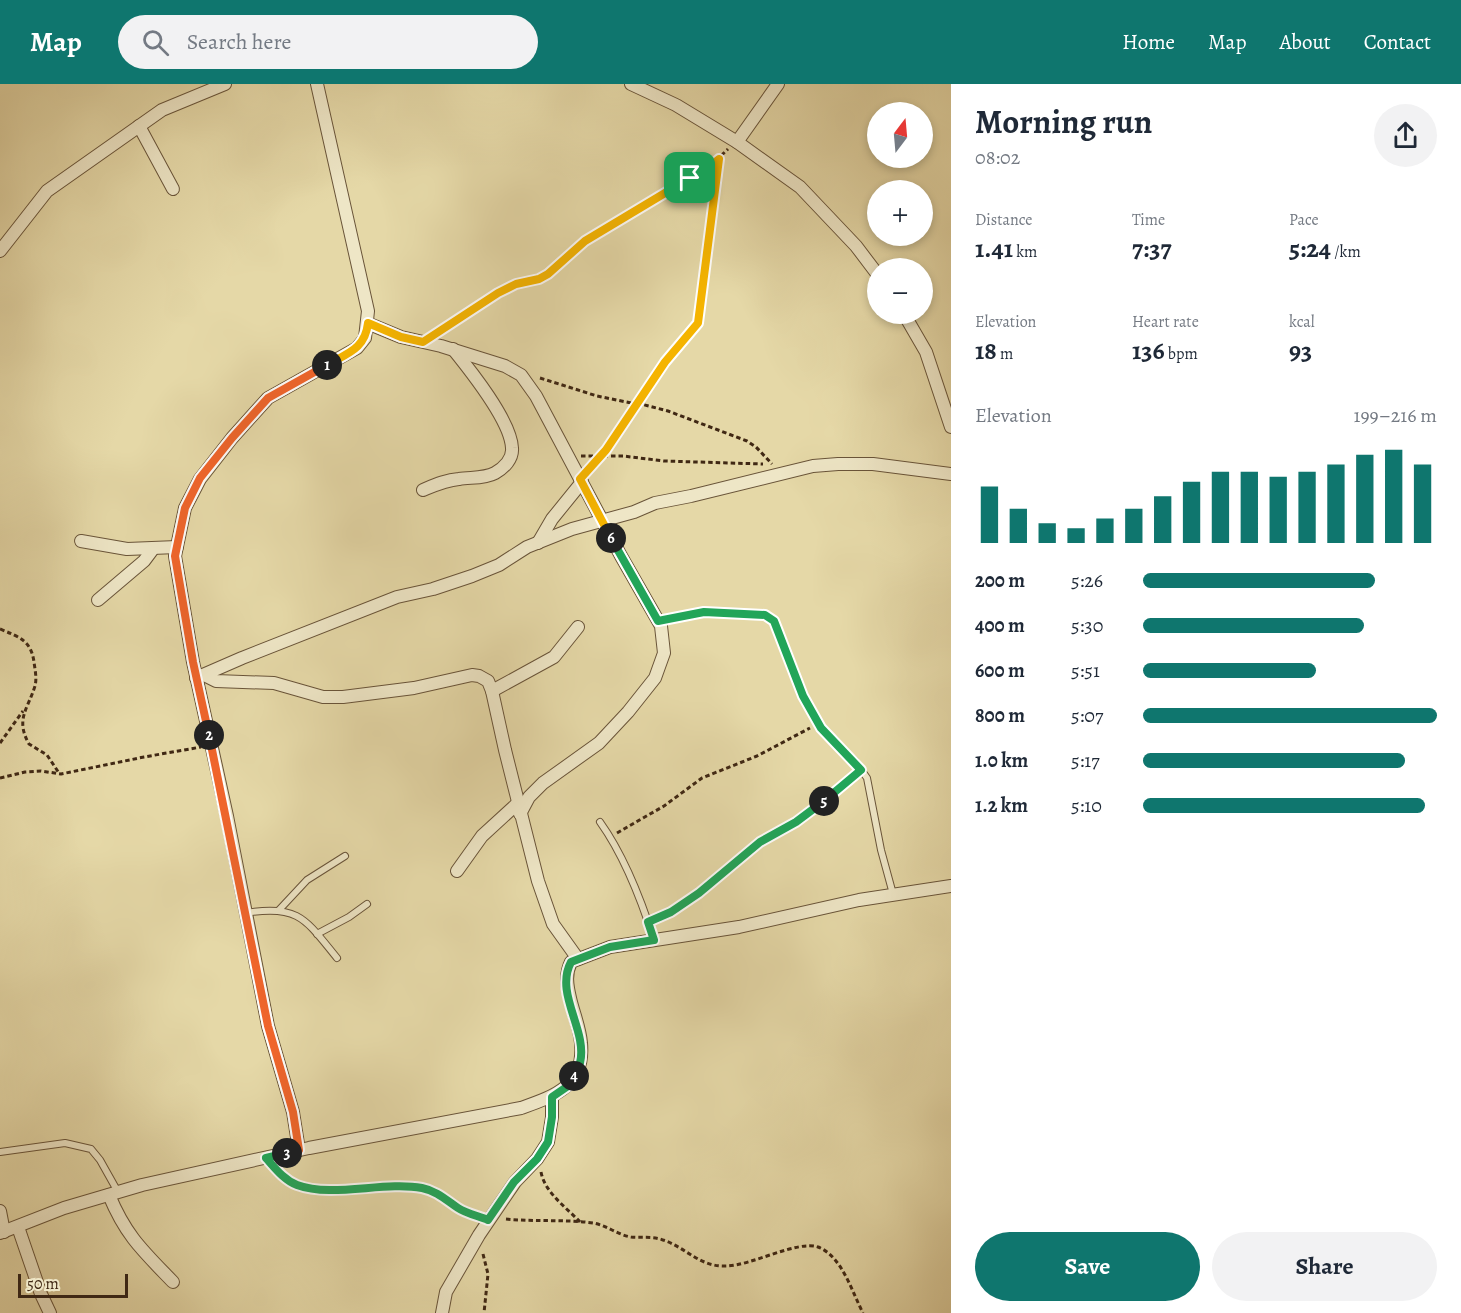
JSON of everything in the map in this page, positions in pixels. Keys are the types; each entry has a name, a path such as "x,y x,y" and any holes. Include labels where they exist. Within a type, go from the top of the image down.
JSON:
{"street":[{"path":"0,251 5,236 48,191 162,110 225,84"},
{"path":"299,1150 293,1112 268,1026 175,556 185,508 200,478 232,438 268,398 357,348 365,338 368,311 316,84"},
{"path":"631,84 676,105 736,141 800,187 867,260"},
{"path":"736,141 778,84"},
{"path":"139,126 173,189"},
{"path":"368,323 401,337 453,349 505,366 520,375 536,396 661,626 664,653 655,678 638,700 599,743 543,783 519,808 482,836 457,871"},
{"path":"910,324 926,352 951,427"},
{"path":"423,490 458,479 494,474 506,466 512,455 512,446 497,411 483,387 453,349"},
{"path":"200,676 242,657 397,597 433,589 472,576 572,529 634,512 655,503 813,466 873,464 951,474"},
{"path":"538,543 552,519 581,480"},
{"path":"81,541 127,549 177,547"},
{"path":"99,600 144,561 153,549"},
{"path":"492,691 554,657 578,627"},
{"path":"200,676 216,681 274,682 323,697 343,697 414,688 472,675 488,681 538,881 553,924 578,959"},
{"path":"0,1211 2,1232 64,1208 142,1185 299,1150 521,1108 552,1097 568,1086 580,1063 581,1042 566,980 567,969 571,962 610,947 739,927 859,900 951,886"},
{"path":"442,1313 446,1292 479,1234 514,1182 537,1159 548,1142 552,1097"},
{"path":"114,1194 119,1219 135,1244 173,1282"},
{"path":"18,1227 50,1313"}],"lane":[{"path":"658,621 704,612 771,617 777,625 803,696 819,723 867,778 881,850 893,894"},
{"path":"600,822 622,858 654,940"},
{"path":"279,910 307,880 345,856"},
{"path":"317,934 349,917 367,904"},
{"path":"246,913 269,909 299,917 337,957"},
{"path":"0,1152 65,1143 91,1149 100,1160 114,1194"}],"path":[{"path":"423,342 498,293 516,284 539,279 548,274 585,241 706,170 736,141"},
{"path":"581,480 601,456 665,362 698,323 719,159"},
{"path":"520,375 563,384 597,396 668,411 747,441 772,464"},
{"path":"568,456 623,456 664,461 782,464"},
{"path":"0,630 24,640 33,650 36,678 22,723 25,738 33,748 47,755 59,774"},
{"path":"0,743 26,707"},
{"path":"611,838 664,806 702,778 757,756 819,723"},
{"path":"0,778 25,772 41,771 59,774 211,746"},
{"path":"648,922 671,912 699,893 760,842 808,814 861,770"},
{"path":"543,1149 540,1170 542,1181 581,1223"},
{"path":"266,1158 281,1174 297,1185 322,1190 420,1187 431,1190 460,1209 489,1219 595,1223 632,1237 662,1239 695,1259 711,1265 724,1267 808,1245 819,1248 832,1256 863,1313"},
{"path":"479,1234 488,1274 484,1313"}],"route":[{"path":"719,159 698,323 694,331 665,362 602,456 580,479 658,621 704,612 771,617 777,625 803,696 821,728 855,761 861,770 808,814 760,842 699,893 671,912 648,922 654,940 610,947 571,962 567,969 566,980 581,1042 580,1063 568,1086 552,1097 548,1142 537,1159 514,1182 488,1220 460,1209 431,1190 420,1187 322,1190 297,1185 281,1174 266,1158 299,1150 293,1112 268,1026 227,816 193,662 175,556 185,508 200,478 268,398 357,348 365,338 368,323 401,337 423,342 461,315 498,293 516,284 539,279 548,274 585,241 690,178 706,170 719,159"}]}
